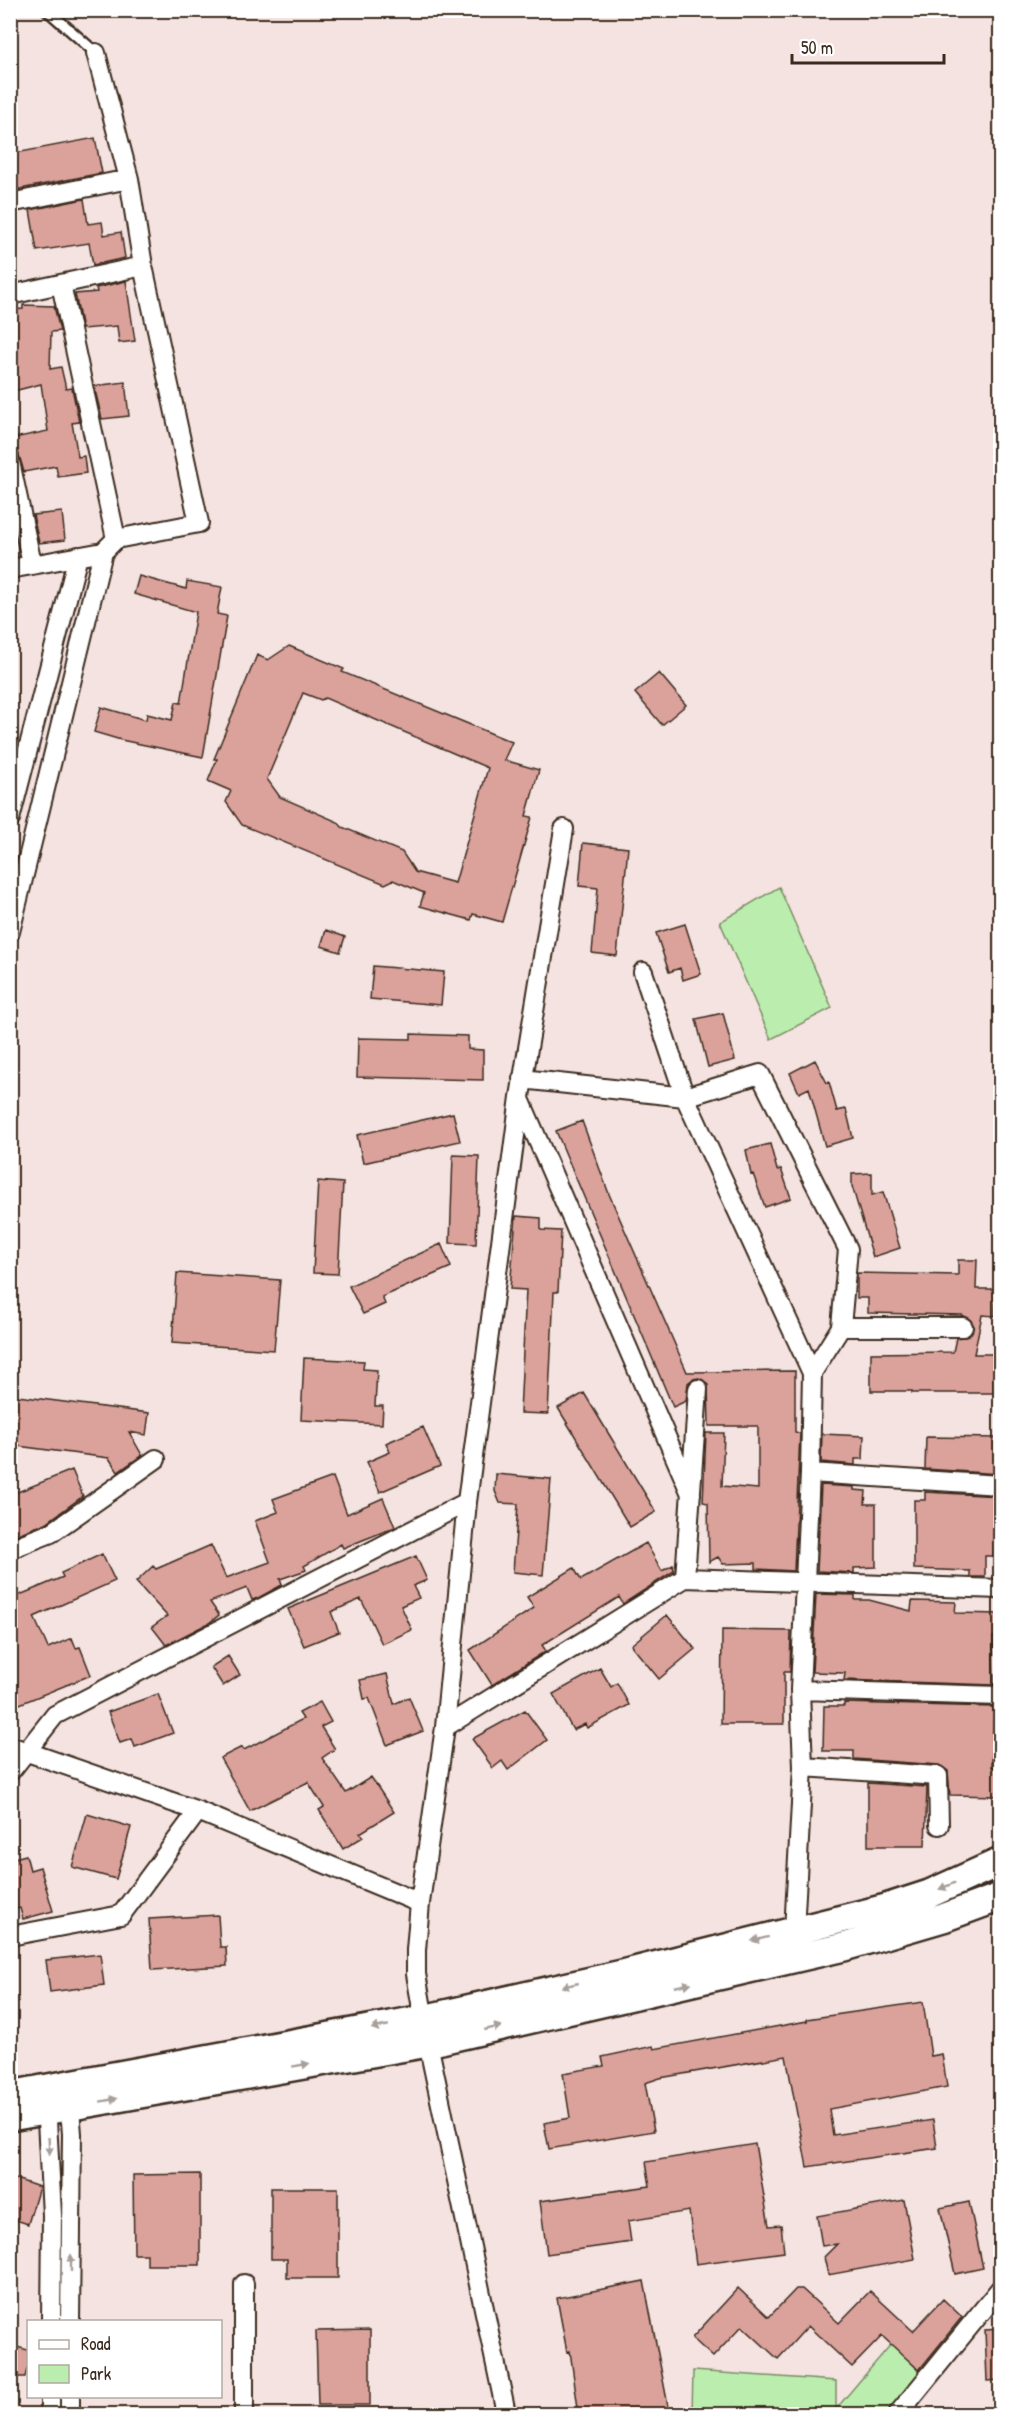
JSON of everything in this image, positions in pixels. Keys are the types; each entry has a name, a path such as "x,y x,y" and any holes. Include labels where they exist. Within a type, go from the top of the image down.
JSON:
{"main road":[{"path":"426,2031 842,1920 928,1894 1000,1862"},
{"path":"10,2095 57,2097 426,2031 844,1947 943,1918 1000,1897"},
{"path":"10,2117 57,2097"}],"street":[{"path":"10,932 103,552 116,539 199,524 143,266 129,179 96,53"},
{"path":"10,203 129,179"},
{"path":"10,295 143,266"},
{"path":"61,284 116,539"},
{"path":"11,471 32,564"},
{"path":"10,569 103,552"},
{"path":"10,819 78,556"},
{"path":"508,2412 426,2031 416,1974 420,1903 445,1727 467,1502 521,1088 564,829"},
{"path":"643,972 685,1097 812,1373 800,1690 803,1767 794,1931"},
{"path":"521,1088 685,1097 760,1074 848,1249 841,1327 812,1373"},
{"path":"521,1088 691,1494"},
{"path":"841,1327 963,1327"},
{"path":"685,1578 698,1389"},
{"path":"10,1549 51,1533 156,1459"},
{"path":"810,1473 1000,1485"},
{"path":"10,1772 18,1749 55,1715 467,1502"},
{"path":"445,1727 685,1578 1000,1589"},
{"path":"800,1690 1000,1696"},
{"path":"18,1749 198,1811 420,1903"},
{"path":"803,1767 938,1776 939,1825"},
{"path":"10,1936 121,1915 198,1811"},
{"path":"51,2320 52,2215 57,2097"},
{"path":"57,2097 70,2320"},
{"path":"244,2284 244,2415"},
{"path":"898,2415 1000,2289"},
{"path":"50,2398 50,2415"},
{"path":"70,2398 70,2415"}],"lane":[{"path":"47,10 96,53"}],"green space":[{"path":"779,887 832,1008 771,1039 720,922"},
{"path":"892,2343 925,2377 889,2414 692,2414 693,2371 836,2381 836,2409"}],"building":[{"path":"95,138 102,173 10,191 10,154"},
{"path":"84,199 88,224 102,222 104,235 121,232 125,258 93,265 89,243 37,251 30,210"},
{"path":"126,281 135,341 119,343 117,326 82,329 75,294 97,292 96,288"},
{"path":"23,305 54,306 60,331 51,332 50,369 61,367 66,389 72,388 79,422 72,423 78,457 84,456 86,473 58,477 56,466 24,472 14,438 48,431 41,384 10,392 10,310 23,309"},
{"path":"125,382 129,416 102,419 94,386"},
{"path":"62,512 65,540 39,543 33,515"},
{"path":"139,576 186,589 187,581 222,587 217,614 227,616 203,757 94,732 101,707 146,720 147,714 172,720 176,702 181,703 196,612 134,594"},
{"path":"289,646 344,669 342,672 512,742 504,760 539,770 526,816 532,817 502,922 473,914 471,920 420,906 424,893 393,880 385,884 242,825 226,802 231,791 208,781 217,759 214,759 257,655 268,660","holes":["303,693 321,700 325,698 488,768 455,883 415,872 402,852 342,827 338,822 280,797 267,779"]},
{"path":"659,673 686,705 662,725 635,693"},
{"path":"583,843 628,848 617,956 592,953 598,888 579,886"},
{"path":"685,924 701,974 683,980 680,968 669,972 656,933"},
{"path":"326,930 345,937 340,952 321,946"},
{"path":"373,966 444,972 441,1005 370,999"},
{"path":"723,1013 735,1060 708,1067 696,1019"},
{"path":"411,1034 468,1036 468,1049 483,1050 483,1080 357,1077 358,1038 411,1039"},
{"path":"815,1060 827,1083 829,1082 837,1111 846,1109 853,1138 825,1146 809,1088 799,1093 790,1073"},
{"path":"453,1113 460,1141 363,1163 357,1135"},
{"path":"582,1121 609,1194 687,1372 795,1371 795,1432 800,1433 794,1571 756,1569 756,1563 723,1564 718,1557 709,1562 708,1503 703,1502 706,1433 724,1433 722,1486 758,1489 758,1426 709,1426 708,1385 699,1378 688,1383 686,1401 673,1407 556,1131"},
{"path":"770,1144 777,1170 781,1169 791,1198 765,1207 753,1174 751,1175 746,1150"},
{"path":"453,1155 479,1156 476,1244 450,1243"},
{"path":"872,1173 872,1195 883,1192 900,1248 873,1257 852,1186 852,1174"},
{"path":"318,1181 343,1183 338,1274 313,1273"},
{"path":"516,1216 541,1218 541,1230 561,1231 558,1292 554,1292 548,1414 520,1413 526,1290 510,1289"},
{"path":"441,1244 451,1267 382,1297 385,1304 363,1314 349,1286"},
{"path":"958,1260 977,1260 976,1289 996,1289 995,1316 982,1315 974,1354 1000,1354 1000,1375 994,1375 994,1393 871,1391 871,1353 953,1352 956,1338 969,1336 974,1326 969,1318 962,1315 868,1313 868,1298 857,1298 857,1273 958,1275"},
{"path":"177,1273 280,1280 274,1350 172,1343"},
{"path":"304,1358 364,1361 363,1369 377,1370 375,1406 383,1406 382,1424 301,1420"},
{"path":"584,1393 656,1512 630,1527 558,1408"},
{"path":"10,1395 149,1413 146,1435 129,1432 142,1455 118,1472 109,1458 10,1445"},
{"path":"423,1427 440,1466 380,1492 367,1462 390,1452 386,1443"},
{"path":"822,1434 864,1436 863,1459 855,1459 855,1465 821,1462"},
{"path":"926,1437 1000,1438 1000,1474 925,1469"},
{"path":"72,1470 83,1496 46,1523 10,1537 10,1495"},
{"path":"496,1474 551,1479 543,1575 513,1572 518,1504 500,1503 495,1491"},
{"path":"333,1477 347,1514 383,1498 395,1527 343,1548 341,1544 304,1566 306,1570 280,1579 282,1585 258,1598 252,1600 247,1588 210,1602 219,1615 209,1623 166,1645 152,1627 167,1616 136,1582 153,1566 156,1569 211,1545 226,1578 270,1562 255,1521 278,1512 273,1499"},
{"path":"821,1485 854,1487 854,1490 866,1491 865,1504 876,1504 876,1567 854,1568 854,1573 817,1571"},
{"path":"925,1492 1000,1496 1000,1535 995,1535 994,1556 985,1556 985,1577 970,1577 970,1571 914,1569 914,1500 925,1500"},
{"path":"646,1543 662,1571 673,1565 674,1571 623,1604 619,1597 542,1645 546,1651 492,1685 470,1650 534,1608 527,1597 574,1568 581,1580"},
{"path":"102,1554 115,1581 34,1617 48,1648 72,1638 76,1648 80,1647 91,1675 10,1708 10,1599 63,1577 61,1573"},
{"path":"416,1556 427,1580 413,1586 419,1598 401,1606 412,1630 382,1644 361,1599 331,1612 339,1632 304,1646 288,1609"},
{"path":"816,1594 855,1595 855,1600 869,1600 911,1611 912,1601 956,1602 955,1613 1000,1614 1000,1637 993,1637 994,1685 844,1680 845,1673 812,1672"},
{"path":"667,1615 695,1649 659,1679 631,1645"},
{"path":"722,1630 791,1631 790,1672 784,1672 784,1724 721,1724"},
{"path":"228,1656 240,1675 223,1686 211,1667"},
{"path":"600,1668 611,1687 617,1683 629,1705 587,1728 585,1724 573,1730 553,1694"},
{"path":"387,1674 394,1704 409,1697 423,1731 387,1745 369,1698 364,1699 360,1680"},
{"path":"158,1694 173,1733 135,1747 132,1739 120,1743 108,1712"},
{"path":"320,1702 331,1722 321,1727 335,1749 322,1758 346,1793 371,1777 394,1812 360,1833 363,1837 343,1849 319,1810 324,1807 308,1782 250,1811 220,1758 242,1747 244,1750 303,1719 299,1713"},
{"path":"844,1703 994,1707 992,1767 1000,1767 1000,1796 950,1795 948,1771 939,1765 854,1759 854,1751 823,1751 824,1706 844,1706"},
{"path":"525,1710 547,1740 508,1770 502,1761 493,1768 472,1739"},
{"path":"868,1783 927,1787 925,1846 868,1846"},
{"path":"87,1814 131,1827 116,1879 72,1867"},
{"path":"26,1855 30,1870 40,1867 53,1911 23,1919 20,1908 10,1910 10,1859"},
{"path":"218,1915 220,1947 226,1947 227,1966 152,1970 149,1919"},
{"path":"100,1954 104,1985 50,1992 46,1960"},
{"path":"923,2002 931,2056 942,2054 947,2087 829,2109 833,2135 933,2120 937,2148 807,2167 786,2056 660,2078 645,2083 654,2131 549,2149 544,2123 570,2118 563,2073 604,2066 602,2057 653,2046 654,2049 807,2021 807,2019"},
{"path":"755,2144 769,2226 781,2225 784,2252 696,2264 689,2211 628,2221 631,2242 547,2254 540,2201 650,2186 646,2162"},
{"path":"200,2174 200,2265 147,2265 147,2254 134,2254 133,2175"},
{"path":"10,2177 39,2187 28,2224 10,2218"},
{"path":"271,2188 338,2188 338,2278 287,2278 287,2259 271,2259"},
{"path":"904,2200 915,2259 828,2275 824,2257 837,2244 822,2246 817,2216"},
{"path":"969,2202 983,2268 955,2274 940,2208"},
{"path":"644,2281 669,2411 649,2415 579,2415 570,2351 567,2352 557,2298"},
{"path":"738,2288 769,2317 796,2289 802,2289 839,2323 870,2291 913,2331 943,2299 962,2317 919,2370 882,2336 852,2367 808,2326 778,2359 742,2326 713,2357 692,2338"},
{"path":"1000,2329 1000,2380 987,2381 985,2330"},
{"path":"370,2330 370,2405 318,2405 316,2331"},
{"path":"10,2345 27,2350 25,2377 10,2377"}]}
